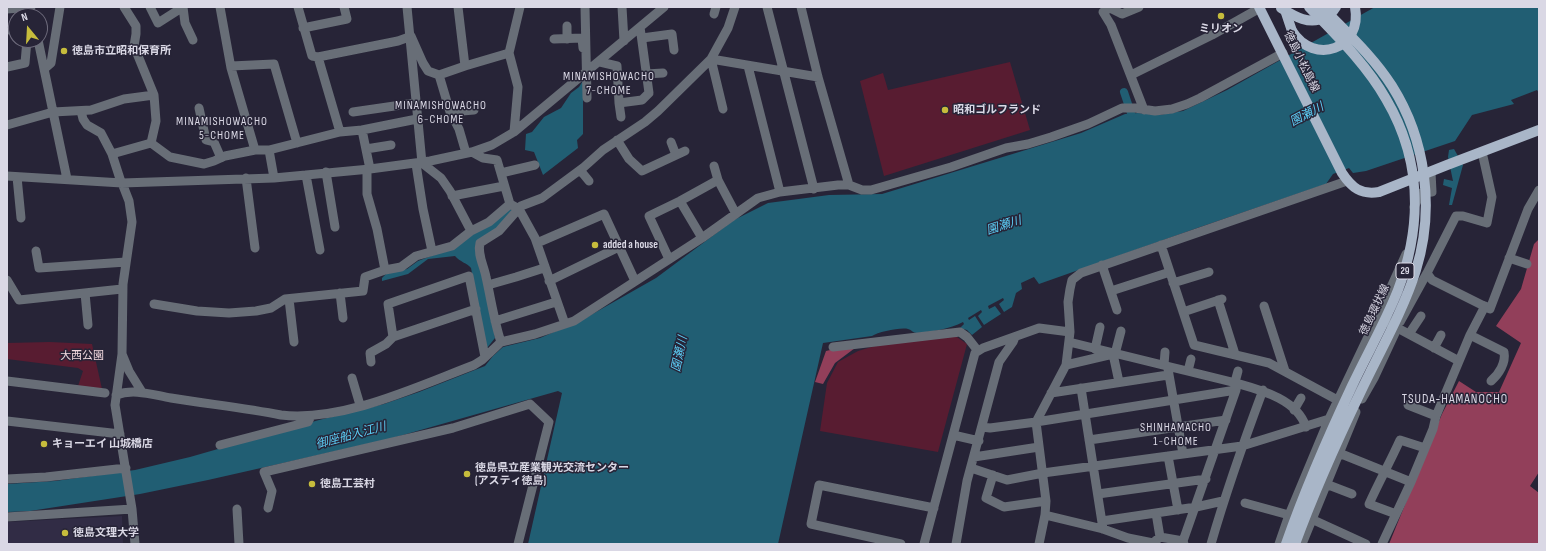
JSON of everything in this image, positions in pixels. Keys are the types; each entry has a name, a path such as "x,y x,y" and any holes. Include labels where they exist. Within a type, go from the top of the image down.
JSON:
{"main road":[{"name":"徳島小松島線","path":"1259,7 1345,177"},
{"path":"1279,7 1291,14 1310,21 1319,21 1333,12 1336,7"},
{"path":"1284,7 1287,21 1296,37 1308,47 1322,51 1338,47 1351,35 1355,27 1355,10"},
{"name":"徳島環状線","path":"1286,544 1332,429 1398,291 1411,248 1415,210 1414,177 1409,154 1399,125 1387,100 1371,75 1309,7"},
{"name":"徳島環状線","path":"1295,544 1344,425 1411,283 1422,246 1426,201 1425,182 1416,138 1406,111 1378,67 1322,7"},
{"path":"1345,177 1360,190 1369,194 1379,192 1464,158 1536,134"}],"street":[{"path":"7,9 31,7"},
{"path":"44,69 51,62 60,7"},
{"path":"124,7 136,26 134,46 154,95 156,121 151,143"},
{"path":"150,7 158,23 183,7 185,23 193,40"},
{"path":"220,7 231,66 255,150"},
{"path":"298,7 312,56 318,57 398,41 409,34"},
{"path":"303,28 347,19 344,7"},
{"path":"407,7 423,209 432,251"},
{"path":"458,7 465,66"},
{"path":"514,132 518,88 509,53 520,7"},
{"path":"585,7 587,98"},
{"path":"622,7 624,41"},
{"path":"7,176 121,182 274,178 419,163 469,152 492,145 514,132 600,62 664,7"},
{"path":"500,342 488,285 479,252 479,245 499,231 521,206 542,198 617,140 645,122 658,110 711,58 728,28 735,7"},
{"path":"767,7 814,189"},
{"path":"801,7 818,77 848,185"},
{"path":"1139,7 1122,14 1110,8 1103,12 1111,25 1131,75 1140,109"},
{"path":"1131,75 1212,35 1259,7"},
{"path":"567,26 567,39"},
{"path":"620,104 642,100 649,93 640,27"},
{"path":"409,34 428,70 439,75 509,53"},
{"path":"642,38 672,34 674,50"},
{"path":"554,39 582,38 586,73"},
{"path":"7,66 25,63 26,48"},
{"path":"40,48 67,179"},
{"path":"116,395 126,392 142,392 170,398 281,415 311,416 332,413 385,398 474,365 486,356 500,342 535,334 574,320 669,260 758,198 780,192 848,185 862,190 870,190 951,167 1006,148 1028,144 1051,137 1088,124 1122,108 1155,111 1172,109 1200,98 1284,55"},
{"path":"318,57 340,132"},
{"path":"711,58 748,66 818,77"},
{"path":"711,58 723,109"},
{"path":"600,62 617,66 621,117"},
{"path":"231,66 274,64 297,143"},
{"path":"748,66 780,192"},
{"path":"646,74 662,73"},
{"path":"439,75 450,112 469,152 483,158 497,160 510,204 519,209 528,224 565,324"},
{"path":"7,125 53,112 91,110 124,99 154,95"},
{"path":"353,112 415,103"},
{"path":"200,108 206,140 214,142 221,158"},
{"path":"450,112 474,110"},
{"path":"80,111 87,124 101,133 112,154 129,201 132,222 122,290 122,354 116,395 116,411 132,509 135,544"},
{"path":"151,143 170,157 204,164 221,158 255,150 269,150 340,132 362,130 417,119"},
{"path":"362,130 369,169 367,194 377,229 384,270"},
{"path":"617,140 629,159 642,171 685,151"},
{"path":"671,142 676,155"},
{"path":"112,154 151,143"},
{"path":"366,149 391,144"},
{"path":"269,150 274,178"},
{"path":"1302,544 1311,519 1364,394 1374,378 1397,328 1456,216 1462,216 1486,223 1492,197 1482,152"},
{"path":"419,163 441,178 471,232"},
{"path":"501,173 536,165"},
{"path":"714,166 718,180 736,214"},
{"path":"580,170 589,181"},
{"path":"326,172 335,227"},
{"path":"1279,544 1290,513 1329,418 1409,247 1412,211 1421,193 1432,192 1431,172"},
{"path":"306,175 320,250"},
{"path":"18,177 21,218"},
{"path":"1039,544 1045,515 1046,501 1036,422 1066,365 1070,332 1068,302 1072,280 1081,273 1102,265 1161,245 1345,177"},
{"path":"246,178 255,248"},
{"path":"669,260 649,216 718,180"},
{"path":"452,196 504,186"},
{"path":"1427,273 1432,280 1466,301 1485,306 1490,309 1528,209 1539,190"},
{"path":"680,201 702,238"},
{"path":"154,304 197,311 229,313 256,311 271,308 285,299 363,290 365,277 384,270 401,267 416,256 452,246 471,232 489,222 510,204"},
{"path":"536,243 604,214 635,281"},
{"path":"1161,245 1194,344 1269,363 1357,410"},
{"path":"549,281 619,247"},
{"path":"36,251 38,268 126,262"},
{"path":"1509,258 1527,264"},
{"path":"1102,265 1117,310"},
{"path":"488,285 544,268"},
{"path":"1111,291 1170,272"},
{"path":"1173,283 1209,272"},
{"path":"393,337 388,304 469,276 486,356"},
{"path":"7,280 19,300 122,290"},
{"path":"84,293 88,325"},
{"path":"340,293 344,318"},
{"path":"289,299 294,342"},
{"path":"1183,312 1220,300 1235,354"},
{"path":"495,321 556,302"},
{"path":"1264,306 1285,371"},
{"path":"1382,544 1411,482 1433,429 1436,416 1470,335 1485,306"},
{"path":"371,362 370,353 386,344 393,337 476,309"},
{"path":"1409,334 1421,316"},
{"path":"1377,318 1459,361"},
{"path":"1095,349 1100,327"},
{"path":"924,544 975,353 984,348 1040,328 1070,332"},
{"path":"1119,382 1114,354 1122,331"},
{"path":"833,346 960,332 967,337 978,351"},
{"path":"1434,348 1441,335"},
{"path":"1470,335 1504,352 1505,358 1498,375 1491,381"},
{"path":"956,544 967,481 1000,362 1015,337"},
{"path":"1069,342 1167,369 1188,371 1236,385 1263,390 1286,402 1303,419 1306,427"},
{"path":"1165,352 1183,454"},
{"path":"122,354 142,392"},
{"path":"1066,365 1114,354"},
{"path":"1188,371 1191,359"},
{"path":"1051,393 1119,382 1167,369"},
{"path":"1160,537 1184,542 1226,420 1236,385 1238,371"},
{"path":"352,378 360,405"},
{"path":"7,381 105,393"},
{"path":"982,426 990,428 1036,422 1173,401 1236,385"},
{"path":"1081,388 1103,525"},
{"path":"1211,544 1223,501 1263,390"},
{"path":"1294,410 1301,398"},
{"path":"268,508 272,491 264,472 453,428 530,404 549,422 518,544"},
{"path":"1408,404 1436,416"},
{"path":"220,445 308,422 311,416"},
{"path":"971,468 1007,480 1043,473 1242,446 1306,427 1329,418"},
{"path":"1089,440 1226,420"},
{"path":"7,421 120,434"},
{"path":"953,434 979,441"},
{"path":"1396,514 1369,504 1400,440 1425,448"},
{"path":"1318,445 1339,452 1411,482"},
{"path":"974,457 1039,447"},
{"path":"1168,456 1178,510"},
{"path":"7,479 46,477 126,469"},
{"path":"993,475 986,498 1004,507 1046,501"},
{"path":"1098,494 1206,478"},
{"path":"1326,484 1352,494"},
{"path":"901,544 811,524 819,485 934,508"},
{"path":"1103,525 1156,513 1223,501"},
{"path":"1245,503 1311,519 1366,544"},
{"path":"7,517 132,509"},
{"path":"237,509 239,544"},
{"path":"1156,513 1160,537"},
{"path":"1045,515 1103,525 1128,538 1153,543 1160,537"}],"shaded area":[{"path":"1539,239 1539,472 1530,486 1539,493 1539,544 1389,544 1442,414 1459,381 1476,392 1499,392 1521,343 1496,326 1521,289 1534,244"},
{"path":"843,347 855,348 835,363 823,384 815,382 826,351"},
{"name":"徳島文理大学","path":"122,516 123,544 7,544 7,522"}],"green space":[{"name":"昭和ゴルフランド","path":"1010,62 1030,130 884,176 860,81 883,73 888,90"},
{"path":"954,335 967,344 938,452 820,431 827,383 838,362 858,351 891,341"},
{"name":"大西公園","path":"50,342 92,344 102,389 78,386 83,371 78,368 7,359 7,343"}],"water":[{"path":"1375,7 1539,7 1539,93 1537,90 1511,100 1514,104 1472,115 1455,141 1366,171 1353,173 1349,168 1333,174 1326,184 1039,284 1034,277 1021,283 1022,289 1016,293 1012,307 1004,312 999,304 1004,300 1003,298 988,306 989,309 995,306 1001,314 984,325 978,316 982,312 981,310 968,318 969,320 975,316 982,327 972,335 967,330 960,328 964,324 963,322 928,332 916,333 908,329 895,329 872,336 823,343 778,544 528,544 562,393 558,391 389,439 208,480 140,494 30,511 7,512 7,484 55,481 135,470 190,457 319,420 384,404 485,366 503,347 540,338 582,320 656,278 734,220 768,203 829,195 882,194 1081,133 1125,114 1138,113 1159,115 1183,111 1227,90"},
{"path":"584,79 583,134 577,140 578,148 543,175 534,152 525,150 526,134 532,132 544,117 561,108 571,93 579,87"},
{"path":"1454,149 1463,165 1452,205 1449,205 1452,188 1443,185 1444,179 1453,181 1448,157 1449,150"},
{"path":"509,208 513,211 503,224 482,238 495,338 487,348 471,268 455,256 428,259 408,274 382,281 382,278 386,274 407,269 418,261 436,254"}],"waterway":[{"path":"1124,92 1131,113"}],"place":[{"name":"ミリオン","path":"1221,16"},
{"name":"徳島市立昭和保育所","path":"64,51"},
{"name":"昭和ゴルフランド","path":"945,110"},
{"name":"added a house","path":"595,245"},
{"name":"キョーエイ 山城橋店","path":"44,444"},
{"name":"徳島県立産業観光交流センター (アスティ徳島)","path":"467,474"},
{"name":"徳島工芸村","path":"312,484"},
{"name":"徳島文理大学","path":"65,533"}],"district":[{"name":"MINAMISHOWACHO 7-CHOME","path":"609,84"},
{"name":"MINAMISHOWACHO 6-CHOME","path":"441,113"},
{"name":"MINAMISHOWACHO 5-CHOME","path":"222,129"},
{"name":"TSUDA-HAMANOCHO","path":"1455,400"},
{"name":"SHINHAMACHO 1-CHOME","path":"1176,435"}],"water label":[{"name":"園瀬川","path":"1307,115"},
{"name":"園瀬川","path":"1004,226"},
{"name":"園瀬川","path":"680,354"},
{"name":"御座船入江川","path":"351,436"}]}
